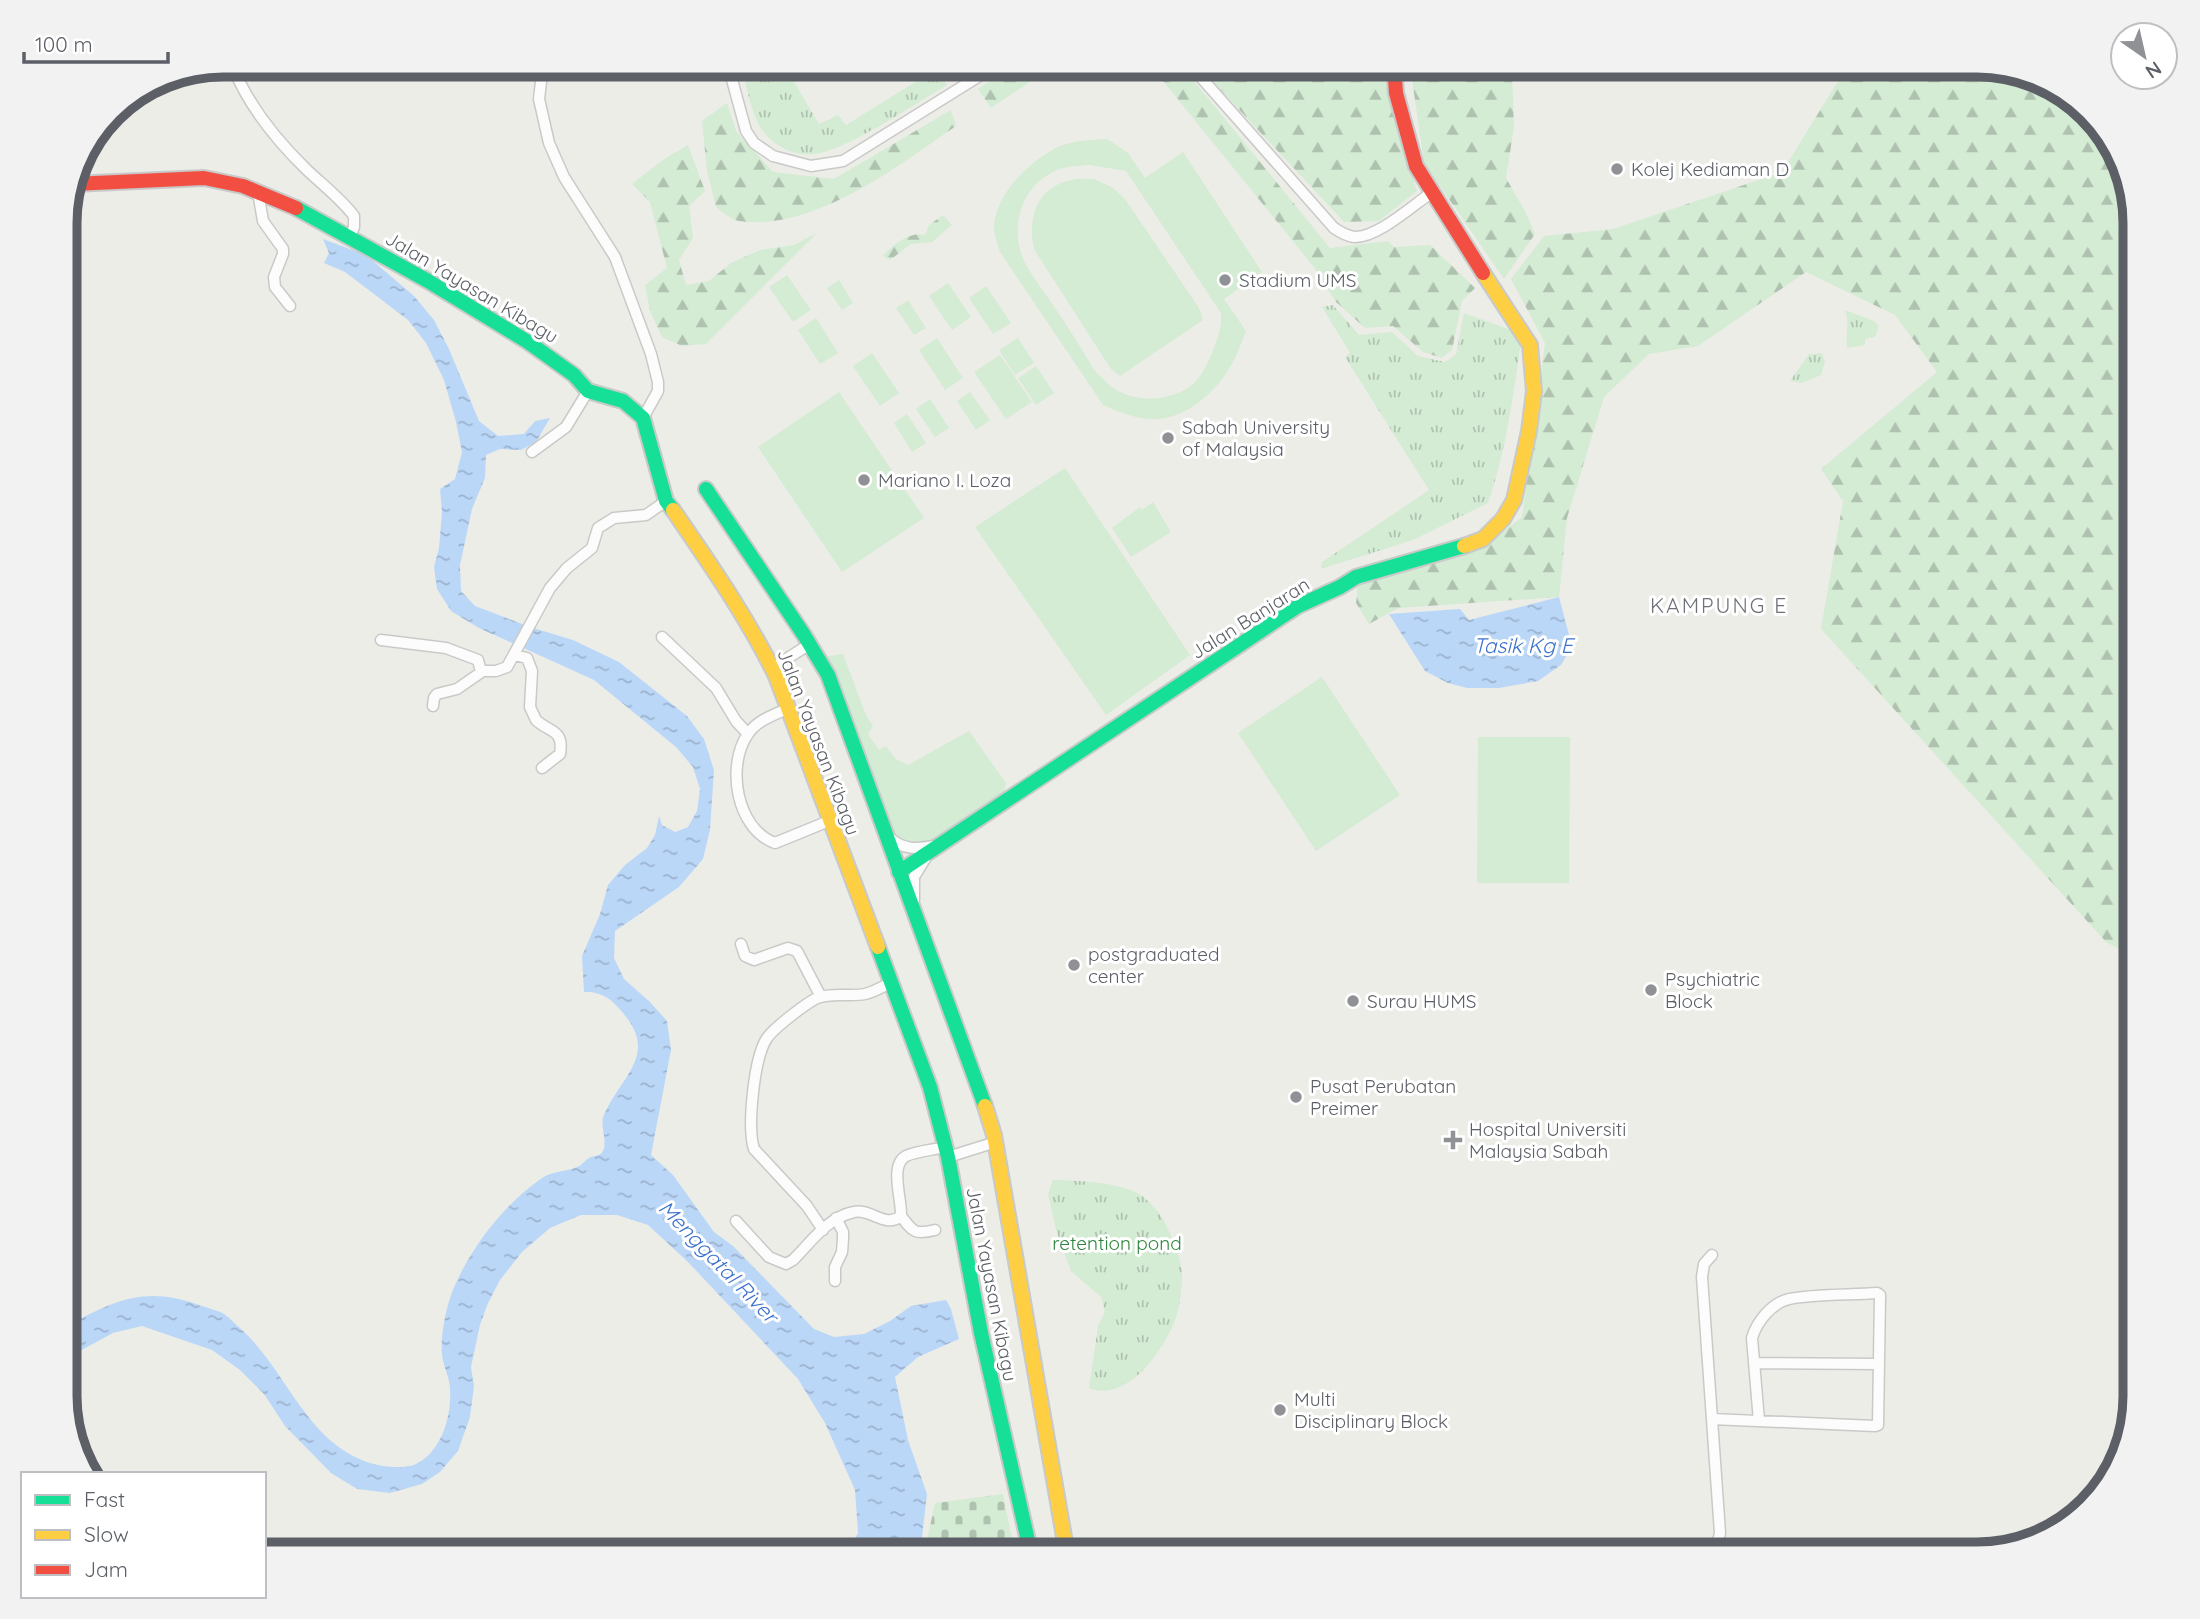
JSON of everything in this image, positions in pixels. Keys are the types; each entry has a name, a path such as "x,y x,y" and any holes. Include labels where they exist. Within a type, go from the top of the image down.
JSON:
{"street":[{"path":"237,77 265,122 305,168 354,216 350,237"},
{"path":"542,77 539,99 549,143 564,177 615,257 651,354 658,391 643,418"},
{"path":"731,77 746,131 754,143 773,156 811,166 843,161 978,77"},
{"path":"1201,77 1334,228 1344,234 1355,237 1373,233 1431,193"},
{"name":"Jalan Banjaran","path":"899,872 1298,606 1364,574 1483,539 1503,519 1514,500 1529,430 1534,391 1530,345 1416,166 1404,127 1395,77"},
{"name":"Jalan Yayasan Kibagu","path":"83,184 204,178 234,182 258,192 312,215 397,263 553,358 588,391 623,401 643,418 666,500 740,608 772,668 930,1087 947,1152 981,1334 1028,1542"},
{"path":"258,192 263,221 283,248 274,277 275,287 290,306"},
{"path":"532,452 566,427 588,391"},
{"path":"706,489 828,675 978,1081 996,1142 1065,1542"},
{"path":"433,706 434,698 438,694 457,690 481,672 503,669 516,652 529,624 558,577 592,548 598,528 614,518 646,515 666,500"},
{"path":"662,637 716,688 736,721 748,734"},
{"path":"381,640 454,650 478,660 481,672"},
{"path":"772,668 810,644"},
{"path":"516,652 527,658 530,664 529,698 536,720 556,733 561,742 560,754 541,768"},
{"path":"789,708 758,723 740,749 736,780 747,819 767,840 775,843 830,821"},
{"path":"887,835 898,845 911,848 938,845"},
{"path":"914,911 914,877 938,845"},
{"path":"741,944 745,956 754,960 788,948 797,951 821,997"},
{"path":"823,1230 807,1206 754,1149 751,1140 755,1073 768,1036 811,1002 821,997 865,994 890,983"},
{"path":"736,1221 769,1256 786,1264 836,1218 857,1211 887,1221 895,1221 901,1216 902,1202 896,1171 898,1163 905,1156 947,1152 996,1142"},
{"path":"901,1216 920,1234 935,1230"},
{"path":"835,1281 835,1266 842,1252 843,1240 843,1231 836,1218"},
{"path":"1712,1255 1704,1264 1702,1277 1720,1533 1718,1542"},
{"path":"1712,1419 1759,1421 1878,1425 1880,1295 1877,1293 1788,1300 1772,1308 1754,1331 1752,1338 1759,1421"},
{"path":"1754,1363 1880,1364"}],"green space":[{"path":"744,77 791,77 819,124 838,115 846,125 923,77 929,81 942,77 947,85 843,145 814,154 801,154 776,144 761,128 753,111"},
{"path":"997,77 1037,77 991,108 978,89"},
{"path":"1160,77 1191,77 1330,248 1388,241 1394,247 1430,245 1475,288 1462,301 1452,350 1442,358 1423,352 1393,326 1365,328 1336,302 1313,266"},
{"path":"1209,77 1386,77 1387,93 1417,191 1379,221 1344,222"},
{"path":"1412,77 1512,77 1514,127 1506,178 1535,234 1504,279 1424,163"},
{"path":"1841,77 1976,77 1996,78 2024,85 2066,107 2093,134 2108,159 2115,176 2123,214 2123,950 2107,943 1821,629 1843,501 1821,469 1937,372 1895,315 1806,272 1698,346 1649,354 1604,397 1567,518 1559,597 1398,608 1369,624 1356,603 1358,583 1487,544 1522,517 1545,343 1511,279 1544,236 1613,229 1782,172"},
{"path":"727,103 736,131 773,172 834,179 951,110 956,126 881,177 825,206 767,222 739,221 716,207 707,171 702,121"},
{"name":"Stadium UMS","path":"1107,139 1128,153 1145,178 1183,152 1262,272 1224,299 1246,331 1224,377 1197,404 1163,418 1138,417 1103,405 1000,252 995,235 996,213 1001,201 1026,169 1058,147","holes":["1089,165 1126,171 1221,313 1217,339 1199,377 1187,389 1158,398 1138,398 1120,392 1095,371 1028,268 1019,244 1022,206 1045,176 1061,169"]},
{"path":"688,145 705,191 689,206 693,238 679,260 686,285 709,281 731,263 760,250 794,245 817,233 706,344 682,346 662,337 650,311 645,285 667,268 650,202 632,184 664,159"},
{"path":"1094,179 1113,188 1125,199 1199,308 1203,320 1120,376 1111,369 1035,251 1033,240 1036,207 1049,190 1071,180"},
{"path":"943,215 952,225 932,242 911,244 890,260 883,256 908,237 925,235 929,225"},
{"path":"787,275 811,310 793,322 769,287"},
{"path":"839,280 853,303 842,310 827,288"},
{"path":"948,283 971,317 952,330 929,296"},
{"path":"986,286 1011,323 993,334 969,298"},
{"path":"908,300 926,328 914,335 896,308"},
{"path":"1333,305 1359,335 1392,332 1418,356 1445,362 1456,354 1464,313 1522,334 1505,440 1488,503 1413,540 1321,569 1322,562 1429,490 1345,357 1350,353 1322,307"},
{"path":"1845,310 1874,321 1879,326 1875,337 1865,339 1865,345 1847,348"},
{"path":"816,318 838,353 820,364 798,330"},
{"path":"937,338 963,378 945,390 919,350"},
{"path":"1018,338 1034,363 1015,375 999,350"},
{"path":"872,353 899,393 880,406 853,366"},
{"path":"1822,353 1825,362 1821,375 1802,383 1790,381 1809,354"},
{"path":"1000,355 1032,402 1006,419 974,372"},
{"path":"1036,366 1054,393 1036,405 1018,378"},
{"path":"839,392 924,518 842,572 758,447"},
{"path":"970,392 990,420 976,430 957,401"},
{"path":"930,399 949,428 935,437 916,409"},
{"path":"907,414 926,443 912,452 894,423"},
{"path":"1065,468 1190,655 1106,715 975,527"},
{"path":"1153,502 1171,532 1131,557 1112,528 1140,507 1142,510"},
{"path":"843,654 866,715 873,726 868,734 879,750 886,746 896,759 908,765 969,731 1006,783 1004,794 971,818 928,843 916,846 903,843 894,833 839,688 823,657"},
{"path":"1322,677 1400,795 1316,851 1238,733"},
{"path":"1478,737 1570,737 1569,883 1477,883"},
{"name":"retention pond","path":"1053,1180 1104,1183 1138,1193 1160,1215 1177,1252 1182,1281 1174,1323 1151,1361 1129,1382 1116,1388 1103,1391 1089,1388 1098,1326 1105,1312 1101,1297 1071,1271 1056,1230 1048,1194"},
{"path":"1003,1494 1013,1542 927,1542 935,1503"}],"water":[{"name":"Menggatal River","path":"323,239 366,255 414,296 434,320 479,421 498,436 524,434 535,421 550,418 536,442 521,450 500,449 486,455 485,478 472,509 460,565 461,591 475,606 573,640 619,662 687,716 704,739 714,770 710,830 703,859 679,887 615,931 614,958 624,979 667,1021 671,1050 651,1155 673,1175 714,1232 733,1246 814,1329 834,1337 864,1334 890,1321 911,1306 946,1300 959,1339 918,1357 895,1377 908,1440 927,1494 921,1542 853,1542 858,1533 855,1490 825,1423 798,1379 688,1262 648,1225 617,1215 581,1215 550,1228 522,1252 500,1280 480,1325 471,1367 474,1386 470,1417 458,1451 440,1472 422,1484 390,1493 357,1489 331,1473 285,1426 264,1394 240,1370 212,1350 142,1326 113,1333 77,1352 77,1321 82,1318 114,1303 130,1299 162,1296 180,1299 218,1311 230,1319 257,1345 315,1424 351,1455 374,1464 395,1467 411,1466 426,1458 440,1439 448,1416 450,1392 442,1355 442,1338 450,1299 463,1268 492,1225 529,1188 546,1176 577,1167 602,1153 605,1142 602,1123 604,1115 627,1077 637,1053 638,1041 633,1028 619,1008 601,995 584,992 582,956 600,914 608,885 625,865 647,848 655,835 659,816 662,825 675,832 688,827 697,811 700,789 693,767 676,747 594,680 479,628 451,611 437,589 434,567 439,548 442,512 440,489 455,479 462,452 444,380 426,343 408,320 345,272 324,263 329,253"},
{"name":"Tasik Kg E","path":"1559,597 1572,646 1561,665 1538,681 1499,688 1467,688 1448,683 1425,671 1389,614 1460,609 1469,620"}],"traffic: fast":[{"path":"296,208 428,281 528,342 574,375 588,391 623,401 643,418 666,501 673,510"},
{"path":"706,489 828,675 985,1106"},
{"path":"899,872 1298,606 1356,577 1464,546"},
{"path":"878,947 930,1087 948,1157 981,1333 1028,1542"}],"traffic: slow":[{"path":"1464,546 1483,539 1503,519 1514,500 1529,431 1534,391 1530,345 1483,273"},
{"path":"673,510 740,612 776,676 878,947"},
{"path":"985,1106 994,1135 1065,1542"}],"traffic: jam":[{"path":"1395,77 1396,93 1416,166 1483,273"},
{"path":"83,184 204,178 243,186 296,208"}],"place":[{"name":"Kolej Kediaman D","path":"1617,169"},
{"name":"Stadium UMS","path":"1225,280"},
{"name":"Sabah University of Malaysia","path":"1168,438"},
{"name":"Mariano I. Loza","path":"864,480"},
{"name":"postgraduated center","path":"1074,965"},
{"name":"Psychiatric Block","path":"1651,990"},
{"name":"Surau HUMS","path":"1353,1001"},
{"name":"Pusat Perubatan Preimer","path":"1296,1097"},
{"name":"Hospital Universiti Malaysia Sabah","path":"1453,1140"},
{"name":"Multi Disciplinary Block","path":"1280,1410"}],"district":[{"name":"KAMPUNG E","path":"1719,606"}]}
